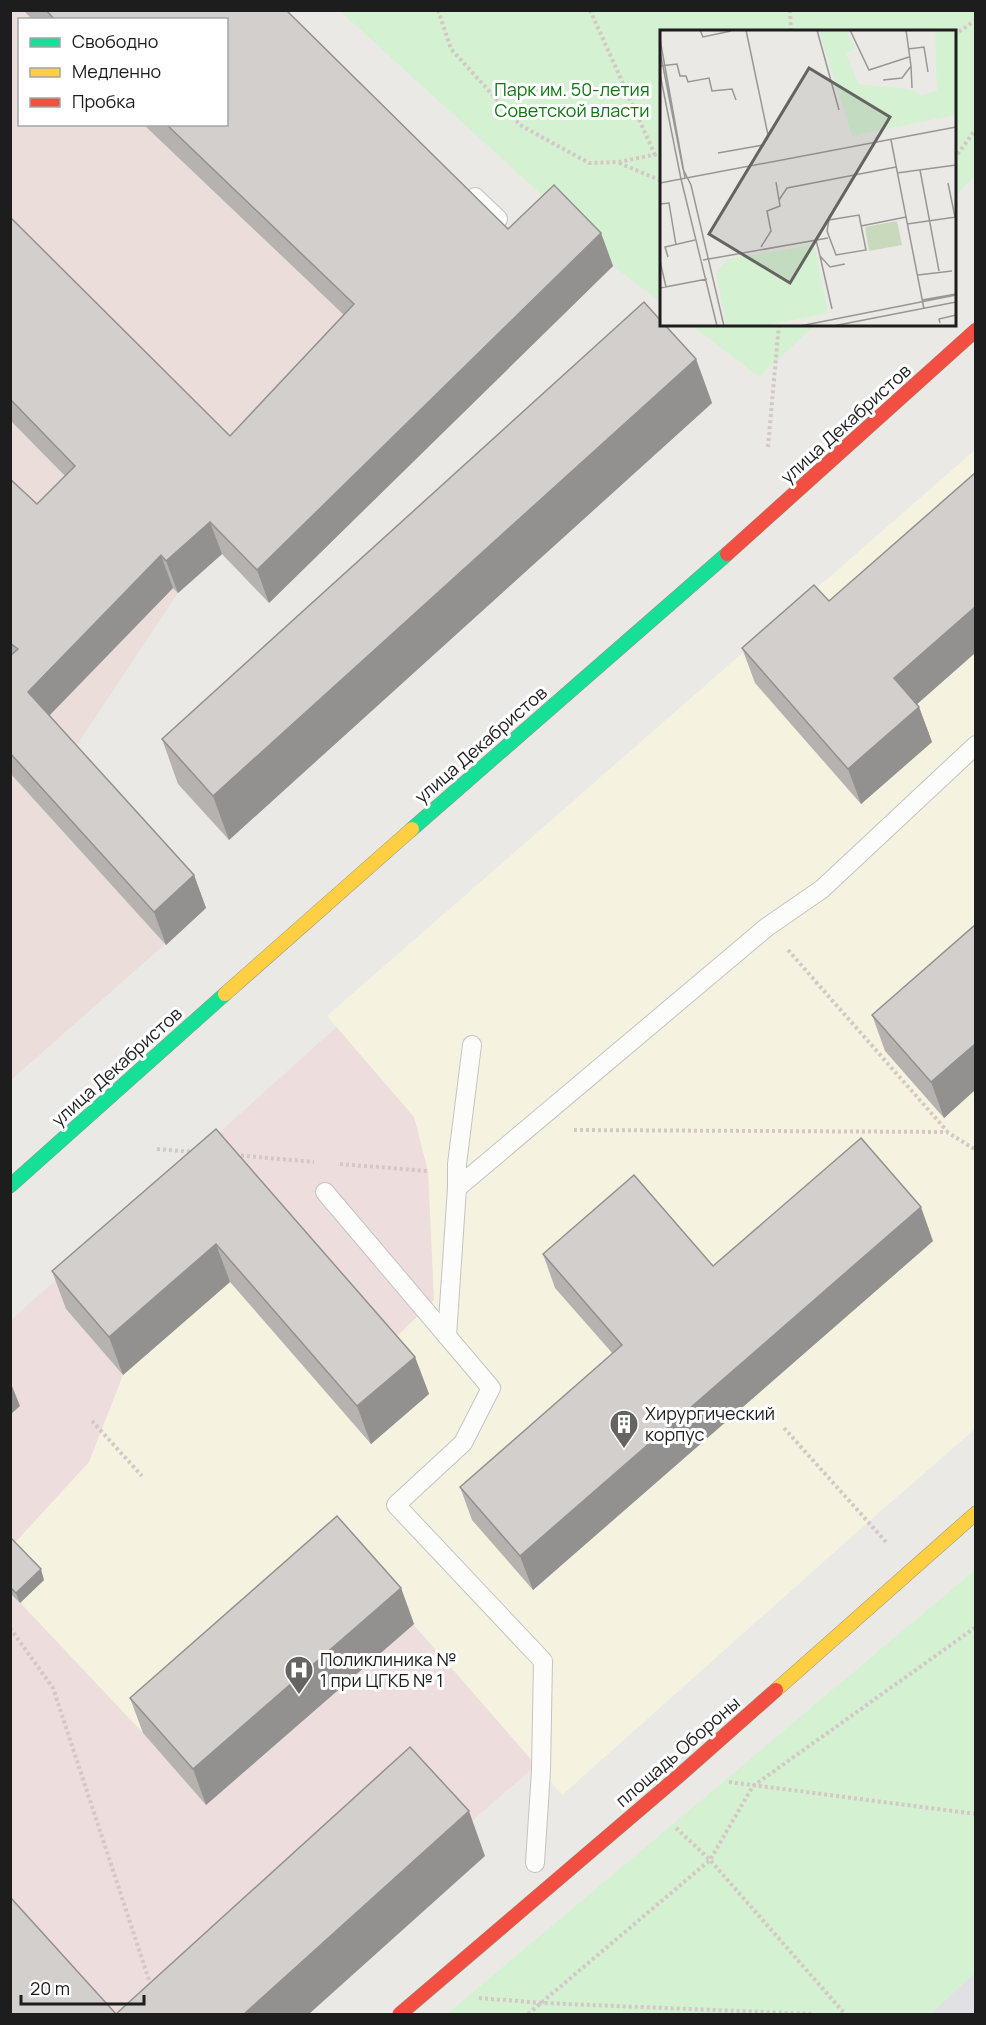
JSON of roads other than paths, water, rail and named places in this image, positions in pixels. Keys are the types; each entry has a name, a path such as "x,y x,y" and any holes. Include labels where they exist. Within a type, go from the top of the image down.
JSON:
{"main road":[{"name":"улица Декабристов","path":"10,1186 292,934 800,490 975,330"},
{"name":"площадь Обороны","path":"400,2014 681,1774 975,1513"}],"lane":[{"path":"463,186 498,219"},
{"path":"457,1188 767,927 822,889 975,745"},
{"path":"447,1336 458,1164 472,1045"},
{"path":"325,1192 491,1388 462,1443 396,1505 543,1661 541,1771 535,1863"}],"place":[{"name":"Хирургический корпус","path":"624,1450"},
{"name":"Поликлиника № 1 при ЦГКБ № 1","path":"299,1696"}],"park label":[{"name":"Парк им. 50-летия Советской власти","path":"572,100"}]}
